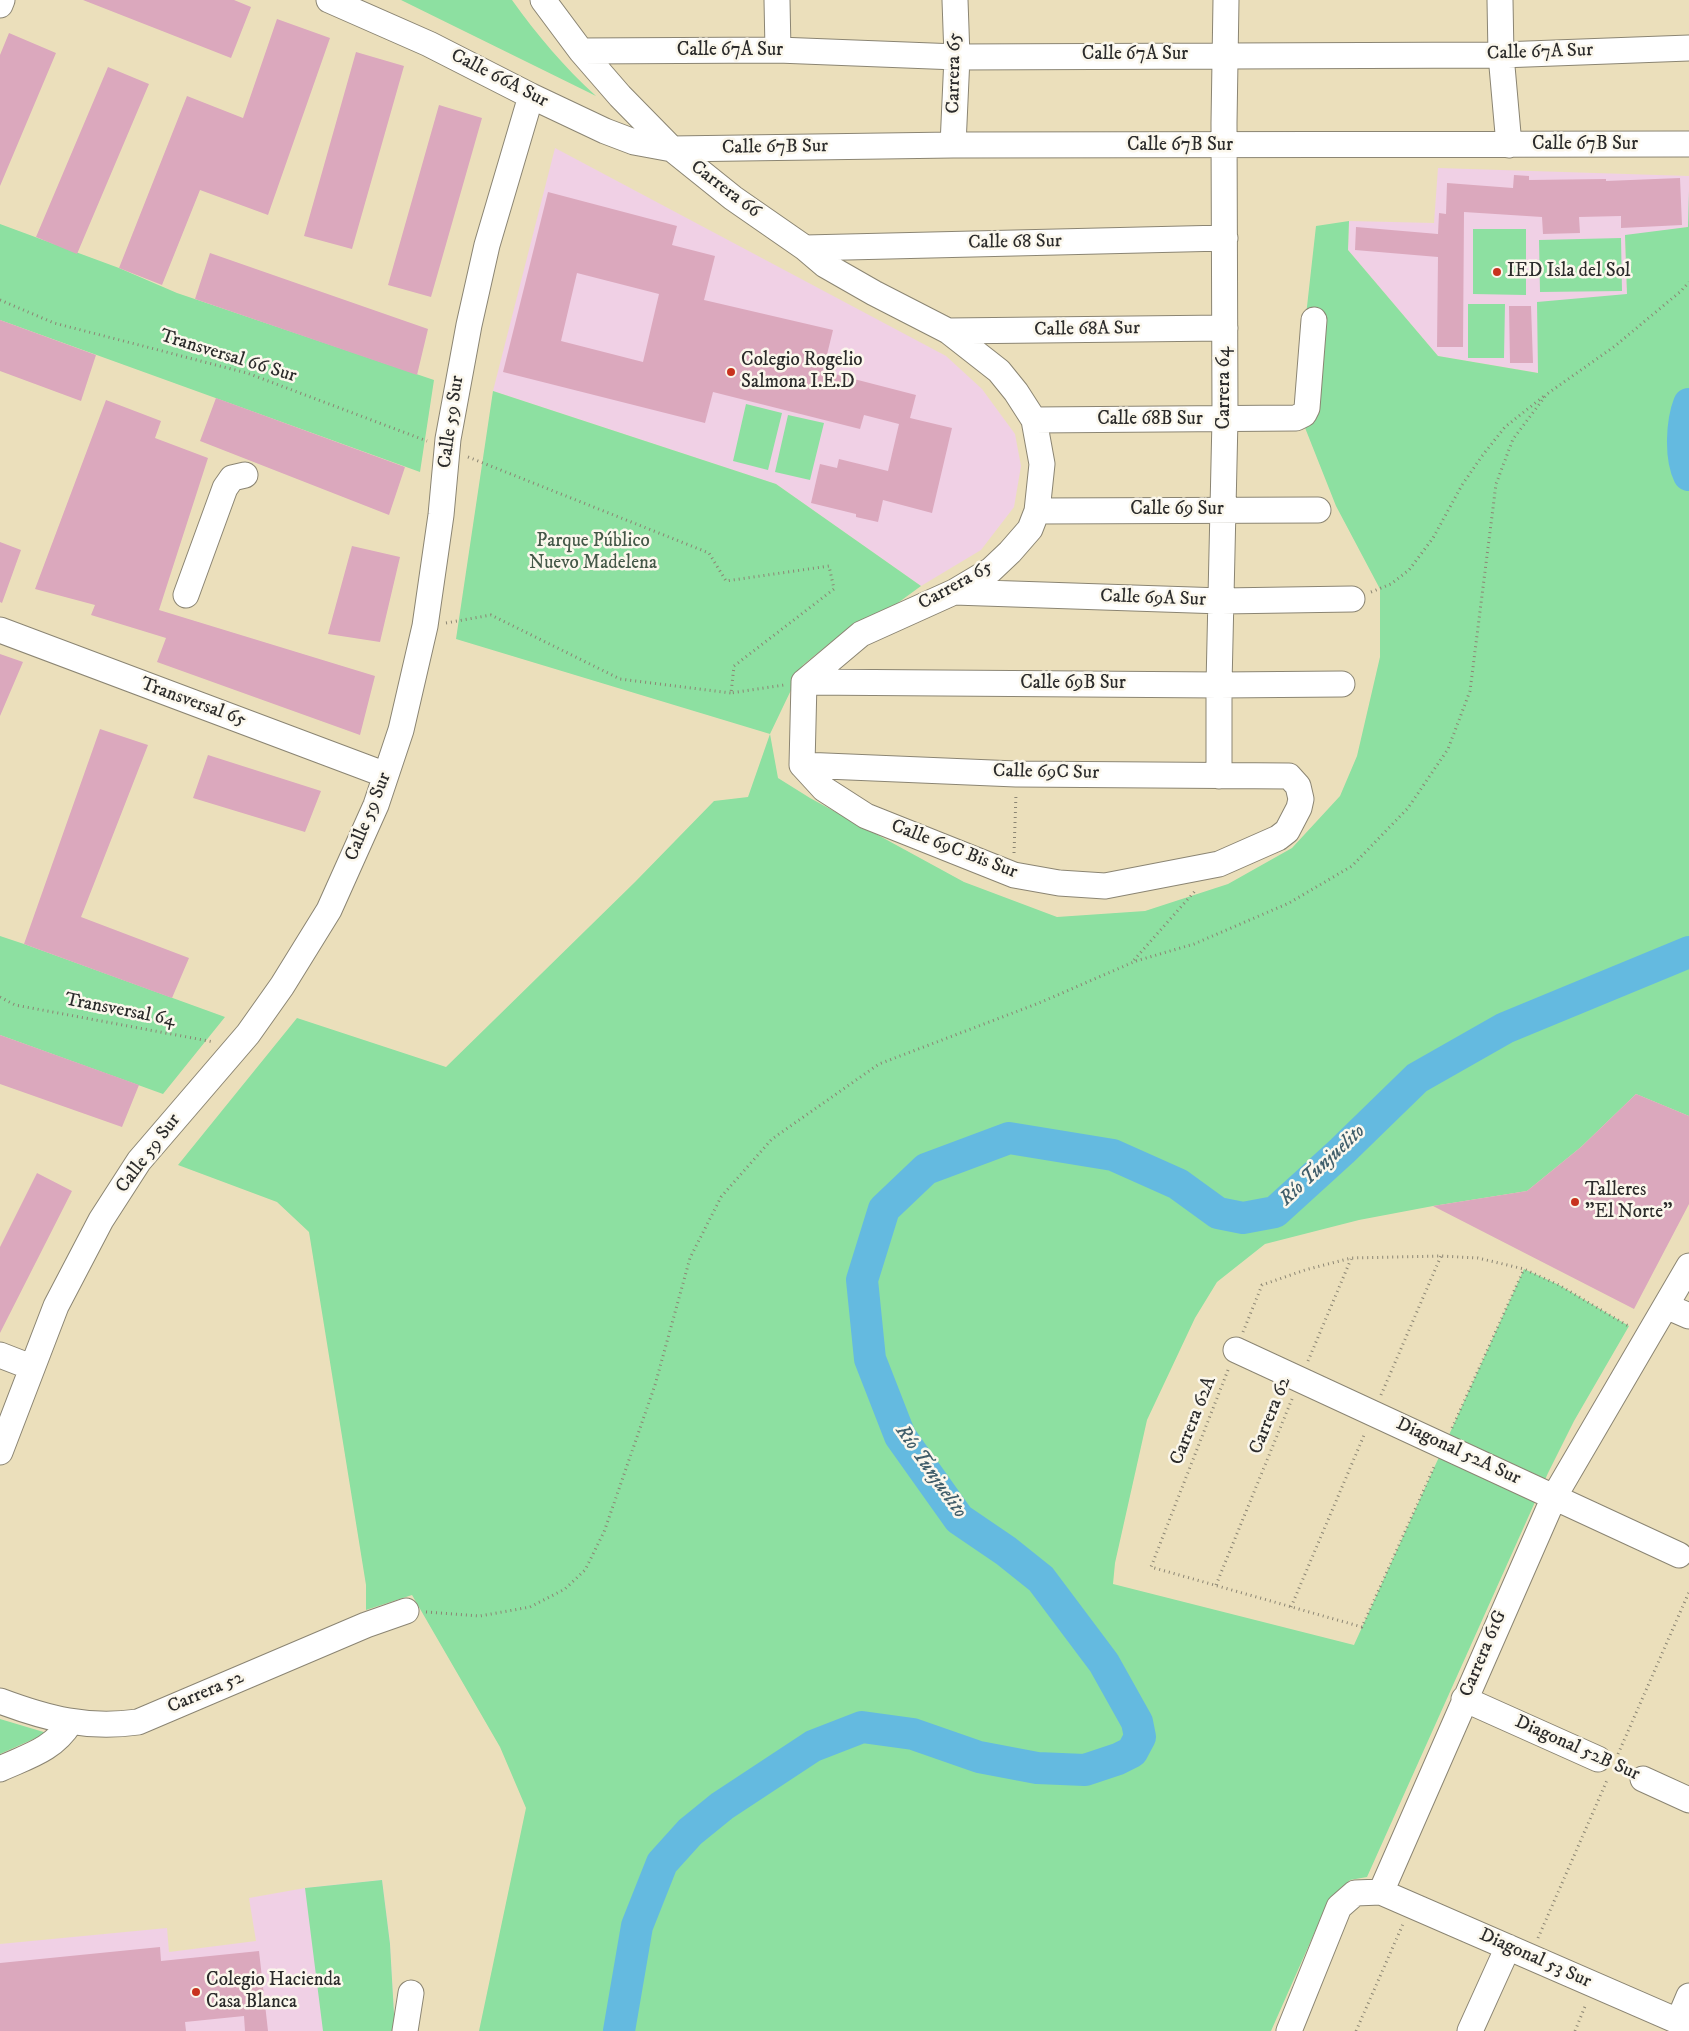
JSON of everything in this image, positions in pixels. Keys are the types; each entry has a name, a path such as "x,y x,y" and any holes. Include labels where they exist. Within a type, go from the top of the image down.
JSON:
{"street":[{"path":"0,5 2,0"},
{"name":"Calle 66A Sur","path":"329,0 421,40 531,96 620,137 672,149"},
{"name":"Carrera 66","path":"543,0 581,51 620,96 672,149 733,198 825,264 874,293 948,331"},
{"path":"777,0 778,50"},
{"name":"Carrera 65","path":"954,145 957,57 956,0"},
{"name":"Carrera 64","path":"1219,776 1219,685 1225,419 1226,0"},
{"path":"1500,0 1501,55 1509,144"},
{"name":"Calle 67A Sur","path":"581,51 778,50 957,57 1225,54 1501,55 1689,48"},
{"name":"Calle 59 Sur","path":"0,1452 56,1306 101,1220 139,1161 237,1047 274,998 329,910 376,806 401,730 425,626 441,515 447,449 468,325 488,245 531,96"},
{"name":"Calle 67B Sur","path":"672,149 954,145 1689,144"},
{"name":"Calle 68 Sur","path":"805,248 1225,238"},
{"name":"Calle 68B Sur","path":"1034,420 1296,418 1304,414 1307,408 1314,320"},
{"name":"Calle 68A Sur","path":"948,331 1225,328"},
{"name":"Carrera 65","path":"804,682 860,634 954,592 991,570 1030,529 1036,511 1042,464 1034,420 1016,392 999,371 948,331"},
{"path":"186,595 225,488 232,478 245,476"},
{"name":"Calle 69 Sur","path":"1036,511 1318,510"},
{"name":"Calle 69A Sur","path":"954,592 1222,601 1352,600"},
{"name":"Transversal 65","path":"0,630 386,774"},
{"path":"802,765 804,682"},
{"name":"Calle 69B Sur","path":"804,682 1342,684"},
{"name":"Calle 69C Sur","path":"802,765 1016,774 1289,776"},
{"name":"Calle 69C Bis Sur","path":"802,765 824,789 866,816 1014,875 1059,883 1105,886 1219,864 1278,838 1287,831 1299,808 1298,786 1289,776"},
{"name":"Carrera 61G","path":"1381,1892 1554,1497 1689,1266"},
{"path":"1666,1306 1689,1316"},
{"name":"Diagonal 52A Sur","path":"1236,1350 1679,1554"},
{"path":"0,1355 31,1367"},
{"name":"Carrera 52","path":"0,1701 33,1713 70,1723 114,1726 138,1722 406,1611"},
{"name":"Diagonal 52B Sur","path":"1464,1699 1598,1759"},
{"path":"0,1769 54,1743 63,1735 70,1723"},
{"name":"Diagonal 52B Sur","path":"1643,1779 1689,1800"},
{"path":"1288,2031 1340,1907 1355,1893 1381,1892"},
{"name":"Diagonal 53 Sur","path":"1381,1892 1683,2024"},
{"path":"1470,2031 1508,1947"},
{"path":"405,2031 411,1993"},
{"path":"1683,2024 1689,1996"}],"path":[{"path":"1352,600 1390,584 1410,570 1433,538 1462,485 1505,427 1547,394 1615,346 1681,292 1689,282"},
{"name":"Transversal 66 Sur","path":"0,300 54,323 247,373 447,449 709,553 726,581 829,566 834,589 734,666 731,693"},
{"path":"406,1611 480,1616 530,1607 565,1589 585,1570 604,1532 655,1385 690,1258 721,1197 772,1140 879,1064 1039,1003 1132,963 1194,944 1289,903 1352,866 1408,808 1448,749 1470,691 1496,484 1512,439 1547,394"},
{"path":"425,626 491,615 620,679 731,693 804,682"},
{"path":"1014,875 1016,774"},
{"path":"1132,963 1219,864"},
{"name":"Transversal 64","path":"0,996 15,1005 237,1047"},
{"path":"1351,1258 1441,1256 1478,1258 1524,1269 1559,1285 1647,1336"},
{"name":"Carrera 62A","path":"1216,1585 1151,1567 1262,1285 1305,1270 1351,1258"},
{"name":"Carrera 62","path":"1216,1585 1351,1258"},
{"path":"1216,1585 1362,1627"},
{"path":"1356,2031 1411,1905"},
{"path":"1575,2031 1594,1985"}],"shaded area":[{"name":"Colegio Rogelio Salmona I.E.D","path":"555,148 946,356 982,389 1015,434 1021,466 1014,507 981,550 921,586 776,484 493,391"},
{"name":"IED Isla del Sol","path":"1438,168 1689,176 1689,227 1625,236 1627,294 1539,373 1438,356 1348,250 1349,221 1434,223"},
{"name":"Colegio Hacienda Casa Blanca","path":"382,1880 390,1944 395,2031 0,2031 0,1944 167,1928 169,1952 256,1941 249,1898 305,1888"}],"green space":[{"path":"401,0 512,0 551,50 596,96"},
{"path":"1689,191 1689,1116 1636,1094 1581,1147 1527,1191 1359,1220 1265,1244 1217,1282 1195,1318 1147,1420 1115,1563 1113,1584 1354,1645 1524,1269 1559,1285 1629,1326 1574,1421 1548,1473 1367,1877 1350,1880 1328,1902 1271,2031 479,2031 526,1808 500,1747 412,1595 366,1610 366,1585 309,1232 277,1202 178,1165 297,1018 446,1067 635,882 714,801 748,797 770,734 778,778 810,798 964,882 1057,917 1145,911 1228,884 1292,848 1340,796 1357,756 1380,657 1380,589 1336,506 1296,405 1316,226 1349,221 1348,250 1438,356 1538,373 1537,302 1627,294 1625,235 1688,227"},
{"path":"0,224 119,268 177,293 434,380 420,472 0,320"},
{"path":"1473,229 1526,229 1526,295 1473,294"},
{"path":"1621,238 1622,291 1540,292 1539,240"},
{"path":"1468,304 1505,304 1504,358 1468,358"},
{"name":"Parque Público Nuevo Madelena","path":"493,391 776,484 921,586 884,613 840,635 803,665 770,734 456,639"},
{"path":"746,404 782,413 768,470 733,461"},
{"path":"788,415 824,423 810,480 775,472"},
{"path":"0,936 225,1017 163,1094 0,1035"},
{"path":"0,1719 47,1733 0,1754"},
{"path":"382,1880 390,1944 395,2031 323,2031 305,1888"}],"building":[{"path":"83,0 234,0 251,7 231,58"},
{"path":"277,19 330,38 268,215 200,190 162,285 119,268 187,96 243,118"},
{"path":"9,33 56,53 0,186 0,55"},
{"path":"356,52 404,66 352,249 304,236"},
{"path":"108,67 149,84 77,254 36,237"},
{"path":"439,105 482,118 431,297 388,285"},
{"path":"1514,175 1529,176 1529,180 1606,179 1606,181 1680,178 1682,225 1621,228 1621,216 1579,217 1580,233 1543,234 1542,217 1464,212 1463,347 1437,347 1438,257 1355,250 1356,227 1438,234 1439,213 1446,214 1447,183 1513,188"},
{"path":"548,192 677,226 672,245 715,256 704,300 833,330 823,371 916,395 910,418 952,428 932,513 883,500 878,522 856,517 856,514 811,503 820,464 837,468 839,459 888,471 899,424 864,415 860,429 713,392 705,423 503,372","holes":["577,273 659,294 643,362 561,341"]},
{"path":"210,253 428,329 417,375 195,299"},
{"path":"1509,306 1531,306 1533,363 1510,363"},
{"path":"0,320 96,355 81,401 0,371"},
{"path":"216,398 405,467 389,515 200,441"},
{"path":"106,400 161,421 155,438 208,458 159,610 375,676 360,735 157,662 166,638 91,615 95,605 35,589"},
{"path":"0,542 21,550 2,603 0,602"},
{"path":"352,546 400,557 380,642 328,634"},
{"path":"0,654 23,662 0,716"},
{"path":"100,729 148,745 81,917 189,958 172,998 24,944"},
{"path":"208,755 321,791 305,832 193,798"},
{"path":"0,1035 139,1085 122,1127 0,1084"},
{"name":"Talleres \"El Norte\"","path":"1636,1094 1689,1116 1689,1204 1634,1309 1433,1206 1527,1191 1581,1147"},
{"path":"37,1173 72,1191 0,1333 0,1247"},
{"path":"160,1947 161,1961 259,1951 268,2031 245,2031 244,2016 185,2022 186,2031 0,2031 0,1963"}],"waterway":[{"name":"Río Tunjuelito","path":"1689,404 1683,440 1684,459 1689,475"},
{"name":"Río Tunjuelito","path":"619,2031 637,1926 662,1863 690,1832 722,1806 813,1746 862,1727 913,1734 979,1757 1037,1768 1085,1770 1118,1759 1132,1752 1140,1737 1137,1722 1104,1663 1041,1579 1006,1551 959,1519 900,1436 870,1359 862,1280 884,1209 926,1169 1009,1138 1113,1155 1178,1184 1218,1213 1243,1218 1275,1212 1342,1151 1417,1078 1505,1028 1689,952"}],"place":[{"name":"IED Isla del Sol","path":"1497,272"},
{"name":"Colegio Rogelio Salmona I.E.D","path":"731,372"},
{"name":"Talleres \"El Norte\"","path":"1575,1202"},
{"name":"Colegio Hacienda Casa Blanca","path":"196,1992"}]}
